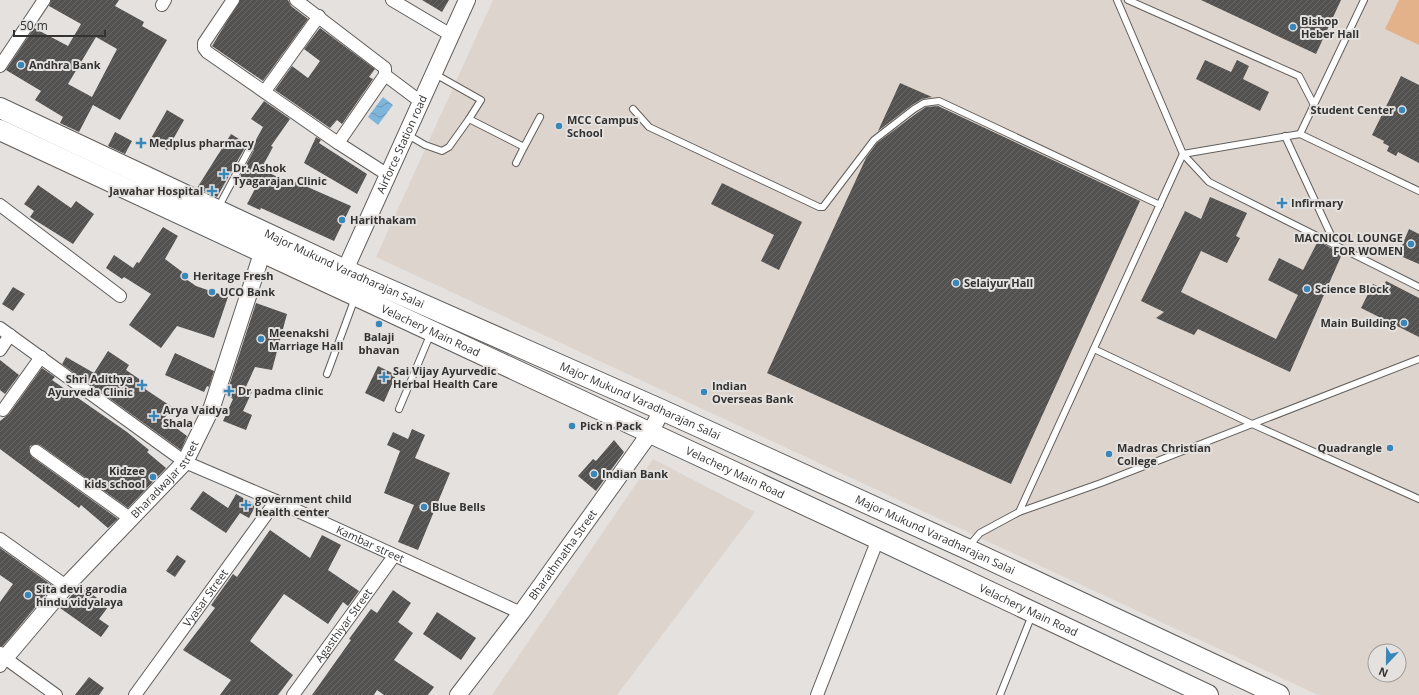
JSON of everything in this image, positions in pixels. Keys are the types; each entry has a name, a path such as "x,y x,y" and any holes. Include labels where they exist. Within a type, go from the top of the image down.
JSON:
{"main road":[{"name":"Major Mukund Varadharajan Salai","path":"0,108 217,210 266,243"},
{"name":"Major Mukund Varadharajan Salai","path":"0,130 266,243 345,270 662,410 966,549 1279,695"},
{"name":"Velachery Main Road","path":"266,243 337,288 878,539 1208,695"}],"street":[{"path":"0,66 44,0"},
{"path":"233,0 204,43 204,48 338,143 388,175"},
{"path":"296,0 319,16 385,68 385,75 338,143"},
{"path":"392,0 451,35"},
{"name":"Airforce Station road","path":"337,288 467,0"},
{"path":"265,91 319,16"},
{"path":"385,75 421,102"},
{"path":"0,206 120,296"},
{"name":"Bharadwajar street","path":"2,660 66,586 185,462 212,407 266,243"},
{"path":"0,350 5,332"},
{"name":"Kambar street","path":"5,332 185,462 276,501 522,613"},
{"path":"3,410 41,358"},
{"name":"Bharathmatha Street","path":"458,695 522,613 650,433 662,410"},
{"path":"36,451 131,519"},
{"name":"Vyasar Street","path":"135,695 276,501"},
{"path":"0,538 66,586"},
{"path":"817,695 878,539"},
{"name":"Agasthiyar Street","path":"293,695 394,556"},
{"path":"2,660 56,695"}],"lane":[{"path":"1117,0 1183,154 1209,182 1419,287"},
{"path":"1128,0 1299,76 1314,105"},
{"path":"1300,134 1364,0"},
{"path":"406,134 425,145 442,151 449,147 481,100 434,74"},
{"path":"633,109 649,127 819,208 823,207 874,140 924,103 939,101 1160,205"},
{"path":"516,164 540,117"},
{"path":"469,119 524,147"},
{"path":"1183,154 1300,134 1419,191"},
{"path":"1285,136 1336,246"},
{"path":"217,210 250,148"},
{"path":"1019,512 1183,154"},
{"path":"327,374 355,296"},
{"path":"399,409 432,332"},
{"path":"1094,349 1252,424 1419,499"},
{"path":"966,549 980,533 1019,512 1101,483 1419,359"},
{"path":"1000,695 1033,612"}],"shaded area":[{"name":"Madras Christian College","path":"493,0 1419,0 1419,695 1318,695 376,257"},
{"path":"1399,0 1419,0 1419,45 1385,29"},
{"path":"653,459 755,512 617,695 492,695"}],"water":[{"path":"383,97 393,105 378,125 368,117"}],"building":[{"path":"51,0 119,0 115,6 144,22 142,26 167,40 120,120 93,105 79,132 60,123 63,117 35,100 41,91 6,70 34,28 68,46 81,24 49,6","holes":["96,37 117,49 92,97 68,84"]},
{"path":"240,0 288,0 291,6 308,19 263,81 212,46"},
{"path":"422,0 449,0 442,12"},
{"name":"Bishop Heber Hall","path":"1201,0 1341,0 1316,54"},
{"path":"320,28 375,69 369,77 373,79 342,124 337,120 330,128 275,90 292,66 308,78 320,61 304,49"},
{"path":"1205,60 1231,72 1237,60 1249,66 1243,79 1269,92 1260,111 1196,79"},
{"name":"Student Center","path":"1401,76 1419,85 1419,163 1398,152 1396,156 1387,151 1389,146 1383,143 1384,141 1372,135"},
{"path":"900,83 932,97 922,99 912,105 878,131"},
{"path":"264,101 290,119 271,146 273,147 261,169 286,181 287,178 351,206 334,241 261,208 260,210 247,204 255,189 238,180 254,150 253,145 263,127 251,119"},
{"name":"Selaiyur Hall","path":"938,106 1140,201 1011,484 767,373 866,158 877,143 917,113 926,107"},
{"path":"167,110 184,120 167,150 150,140"},
{"path":"115,132 132,141 125,154 108,146"},
{"path":"231,134 247,144 217,197 197,188"},
{"path":"316,137 321,140 319,143 367,174 357,194 304,163"},
{"path":"722,183 802,222 779,270 761,261 774,235 711,204"},
{"path":"38,185 71,208 76,201 94,214 73,244 30,217 34,211 24,204"},
{"name":"Science Block","path":"1210,197 1247,213 1236,236 1240,238 1227,263 1201,251 1181,292 1276,339 1298,295 1268,280 1279,258 1303,270 1318,241 1342,254 1290,372 1198,329 1194,335 1156,318 1164,312 1141,301 1185,211 1201,219"},
{"path":"163,227 178,236 165,259 185,274 183,277 196,286 228,297 214,338 177,326 161,348 129,325 151,294 124,277 122,279 106,268 114,255 133,268 137,262 139,263"},
{"name":"MACNICOL LOUNGE FOR WOMEN","path":"1409,229 1419,234 1419,264 1398,255"},
{"name":"Main Building","path":"1386,281 1419,298 1419,337 1361,308 1373,284 1382,288"},
{"path":"13,287 25,294 13,311 2,304"},
{"name":"Meenakshi Marriage Hall","path":"256,303 287,314 272,370 255,367 245,389 252,392 243,411 252,415 246,430 223,421 233,399 226,395"},
{"path":"108,351 129,365 126,370 148,385 145,389 172,407 164,419 187,436 181,450 62,364 66,357 94,373"},
{"path":"175,353 214,371 209,387 207,386 204,392 165,375"},
{"path":"0,360 19,375 5,394 0,390"},
{"path":"378,366 396,375 384,402 365,393"},
{"path":"42,368 55,377 52,380 127,432 149,450 147,452 166,468 128,508 40,445 36,444 30,446 29,451 32,457 118,519 108,528 81,505 79,508 0,449 0,421 9,414"},
{"path":"412,429 425,435 415,458 450,473 418,550 398,542 414,505 384,493 400,451 387,445 393,432 408,439"},
{"path":"614,440 624,452 596,491 578,476 593,459 596,461"},
{"path":"203,491 228,508 236,494 256,505 249,518 240,513 226,533 190,509"},
{"path":"270,530 310,558 322,535 341,545 328,570 359,591 348,606 343,602 328,624 284,594 250,641 293,675 278,695 220,695 231,680 183,650 215,608 211,605 233,574 237,577"},
{"name":"Sita devi garodia hindu vidyalaya","path":"0,548 53,586 3,646 0,646 0,602 13,584 0,575"},
{"path":"177,555 186,561 175,577 166,571"},
{"path":"81,585 108,607 99,619 109,626 101,637 60,608"},
{"path":"393,590 411,603 398,622 413,633 394,660 434,687 428,695 384,695 377,690 374,695 312,695 371,609 377,613"},
{"path":"437,612 476,638 461,660 423,634"},
{"path":"89,677 104,688 99,695 75,695"}],"place":[{"name":"Bishop Heber Hall","path":"1293,27"},
{"name":"Andhra Bank","path":"21,65"},
{"name":"Student Center","path":"1402,110"},
{"name":"MCC Campus School","path":"559,126"},
{"name":"Medplus pharmacy","path":"141,143"},
{"name":"Dr. Ashok Tyagarajan Clinic","path":"224,174"},
{"name":"Jawahar Hospital","path":"212,191"},
{"name":"Infirmary","path":"1282,203"},
{"name":"Harithakam","path":"342,220"},
{"name":"MACNICOL LOUNGE FOR WOMEN","path":"1411,244"},
{"name":"Heritage Fresh","path":"185,276"},
{"name":"Selaiyur Hall","path":"956,283"},
{"name":"Science Block","path":"1307,289"},
{"name":"UCO Bank","path":"212,292"},
{"name":"Main Building","path":"1404,323"},
{"name":"Balaji bhavan","path":"379,324"},
{"name":"Meenakshi Marriage Hall","path":"261,339"},
{"name":"Sai Vijay Ayurvedic Herbal Health Care","path":"384,377"},
{"name":"Shri Adithya Ayurveda Clinic","path":"142,385"},
{"name":"Dr padma clinic","path":"229,391"},
{"name":"Indian Overseas Bank","path":"704,392"},
{"name":"Arya Vaidya Shala","path":"154,416"},
{"name":"Pick n Pack","path":"572,426"},
{"name":"Quadrangle","path":"1390,448"},
{"name":"Madras Christian College","path":"1109,454"},
{"name":"Indian Bank","path":"594,474"},
{"name":"Kidzee kids school","path":"153,477"},
{"name":"government child health center","path":"246,505"},
{"name":"Blue Bells","path":"424,507"},
{"name":"Sita devi garodia hindu vidyalaya","path":"28,595"}]}
